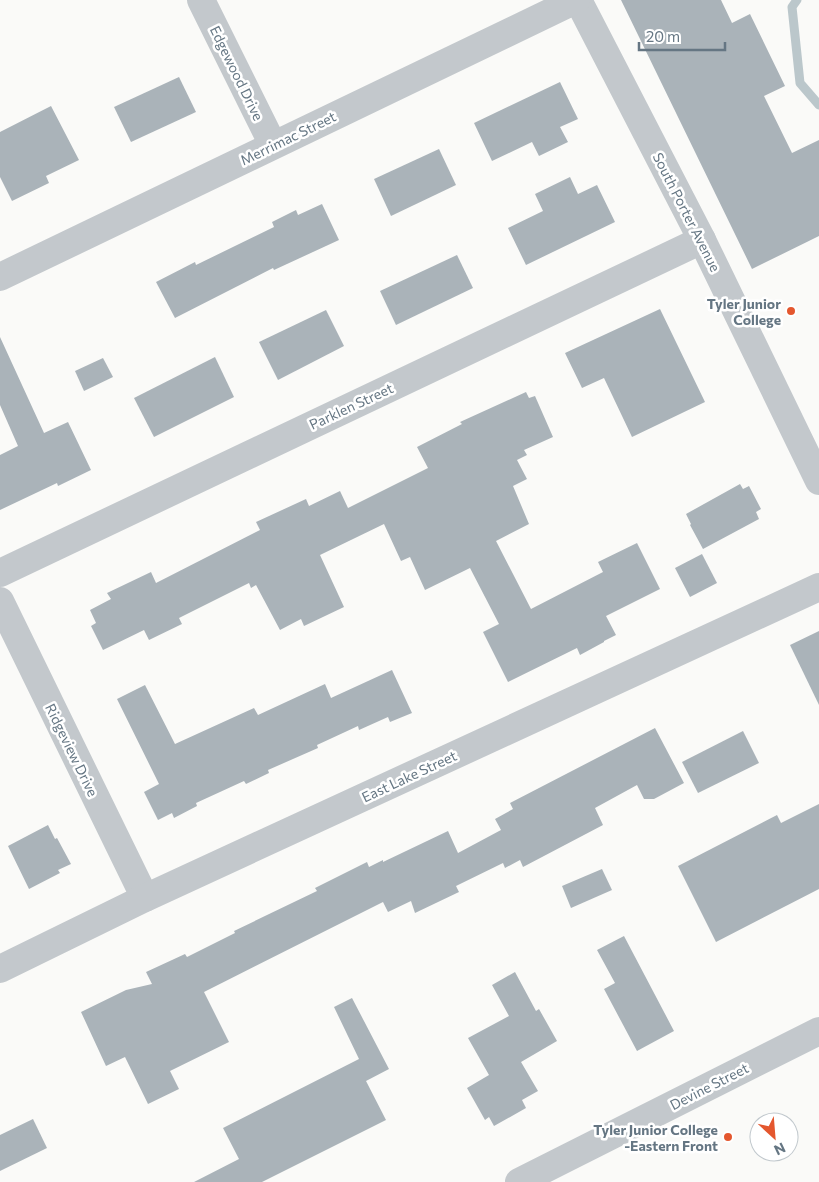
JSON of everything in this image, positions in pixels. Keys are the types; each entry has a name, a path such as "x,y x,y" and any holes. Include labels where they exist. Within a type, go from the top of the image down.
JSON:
{"street":[{"name":"Edgewood Drive","path":"201,0 273,145"},
{"name":"Merrimac Street","path":"0,277 577,0"},
{"name":"South Porter Avenue","path":"577,0 702,240 819,481"},
{"name":"Parklen Street","path":"0,572 702,240"},
{"name":"East Lake Street","path":"0,969 145,898 819,587"},
{"name":"Ridgeview Drive","path":"0,601 145,898"},
{"name":"Devine Street","path":"519,1182 819,1031"}],"building":[{"name":"Tyler Junior College","path":"621,0 721,0 732,23 750,14 785,86 764,96 792,153 819,140 819,236 752,269"},
{"path":"179,77 196,112 131,142 114,107"},
{"path":"560,82 578,119 560,127 568,142 539,156 532,142 492,161 474,123"},
{"path":"51,106 79,160 46,176 49,183 12,201 0,177 0,132"},
{"path":"439,149 456,185 391,216 374,179"},
{"path":"570,177 578,194 597,185 615,222 526,265 508,228 543,211 535,194"},
{"path":"322,204 339,240 274,270 273,268 175,318 156,282 195,262 196,265 274,227 272,222 296,210 298,215"},
{"path":"457,255 473,288 396,325 380,291"},
{"path":"660,309 705,402 632,437 604,378 582,388 565,353"},
{"path":"326,310 344,346 278,380 259,342"},
{"path":"0,337 44,433 68,422 91,470 58,486 57,483 0,510 0,455 18,446 0,405"},
{"path":"215,357 234,397 154,437 134,398"},
{"path":"103,358 113,377 84,391 75,371"},
{"path":"526,392 529,398 535,396 553,437 524,450 527,455 517,460 527,479 513,486 529,524 496,541 531,609 603,572 598,562 637,543 660,589 606,616 616,635 580,655 577,648 508,682 483,632 499,624 470,568 425,590 410,557 401,561 384,524 320,555 344,607 304,626 301,619 280,630 256,585 251,588 249,583 179,618 182,624 149,640 144,630 103,650 91,626 96,623 90,610 111,599 107,593 151,572 156,583 260,530 256,522 306,499 309,506 340,491 348,508 428,468 417,447 462,424 460,422"},
{"path":"740,484 743,489 749,486 761,509 756,512 759,519 703,549 686,514"},
{"path":"702,554 717,583 690,597 675,568"},
{"path":"819,631 819,705 790,645"},
{"path":"392,670 412,713 390,722 388,717 359,730 358,726 317,745 318,748 268,770 269,773 246,784 244,781 196,803 197,806 174,818 172,813 158,820 144,792 159,784 117,699 145,685 175,744 254,708 258,715 325,684 331,698"},
{"path":"655,728 684,783 654,799 644,799 637,785 595,808 603,825 523,867 520,860 505,868 503,863 456,886 459,892 415,913 411,901 388,912 383,902 204,992 229,1042 170,1071 179,1089 148,1104 125,1057 106,1066 81,1012 126,990 152,984 146,972 185,954 187,957 235,933 234,931 317,891 315,888 367,862 369,867 383,860 383,862 448,831 458,853 501,830 495,819 513,809 510,803"},
{"path":"743,731 759,763 698,793 682,762"},
{"path":"819,804 819,889 716,942 678,866 777,815 781,823"},
{"path":"48,825 71,864 58,870 60,873 29,889 8,846"},
{"path":"602,869 612,890 571,908 562,886"},
{"path":"624,936 674,1031 637,1051 604,989 615,983 597,950"},
{"path":"515,972 536,1011 539,1009 557,1041 521,1062 538,1091 522,1100 526,1108 494,1126 489,1117 485,1120 467,1088 489,1075 468,1038 509,1016 492,985"},
{"path":"352,998 389,1069 366,1081 386,1120 262,1182 194,1182 239,1159 223,1128 359,1059 334,1007"},
{"path":"33,1119 47,1148 0,1171 0,1135"}],"waterway":[{"path":"797,0 792,7 800,83 819,105"}],"place":[{"name":"Tyler Junior College","path":"791,311"},
{"name":"Tyler Junior College -Eastern Front","path":"728,1137"}]}
